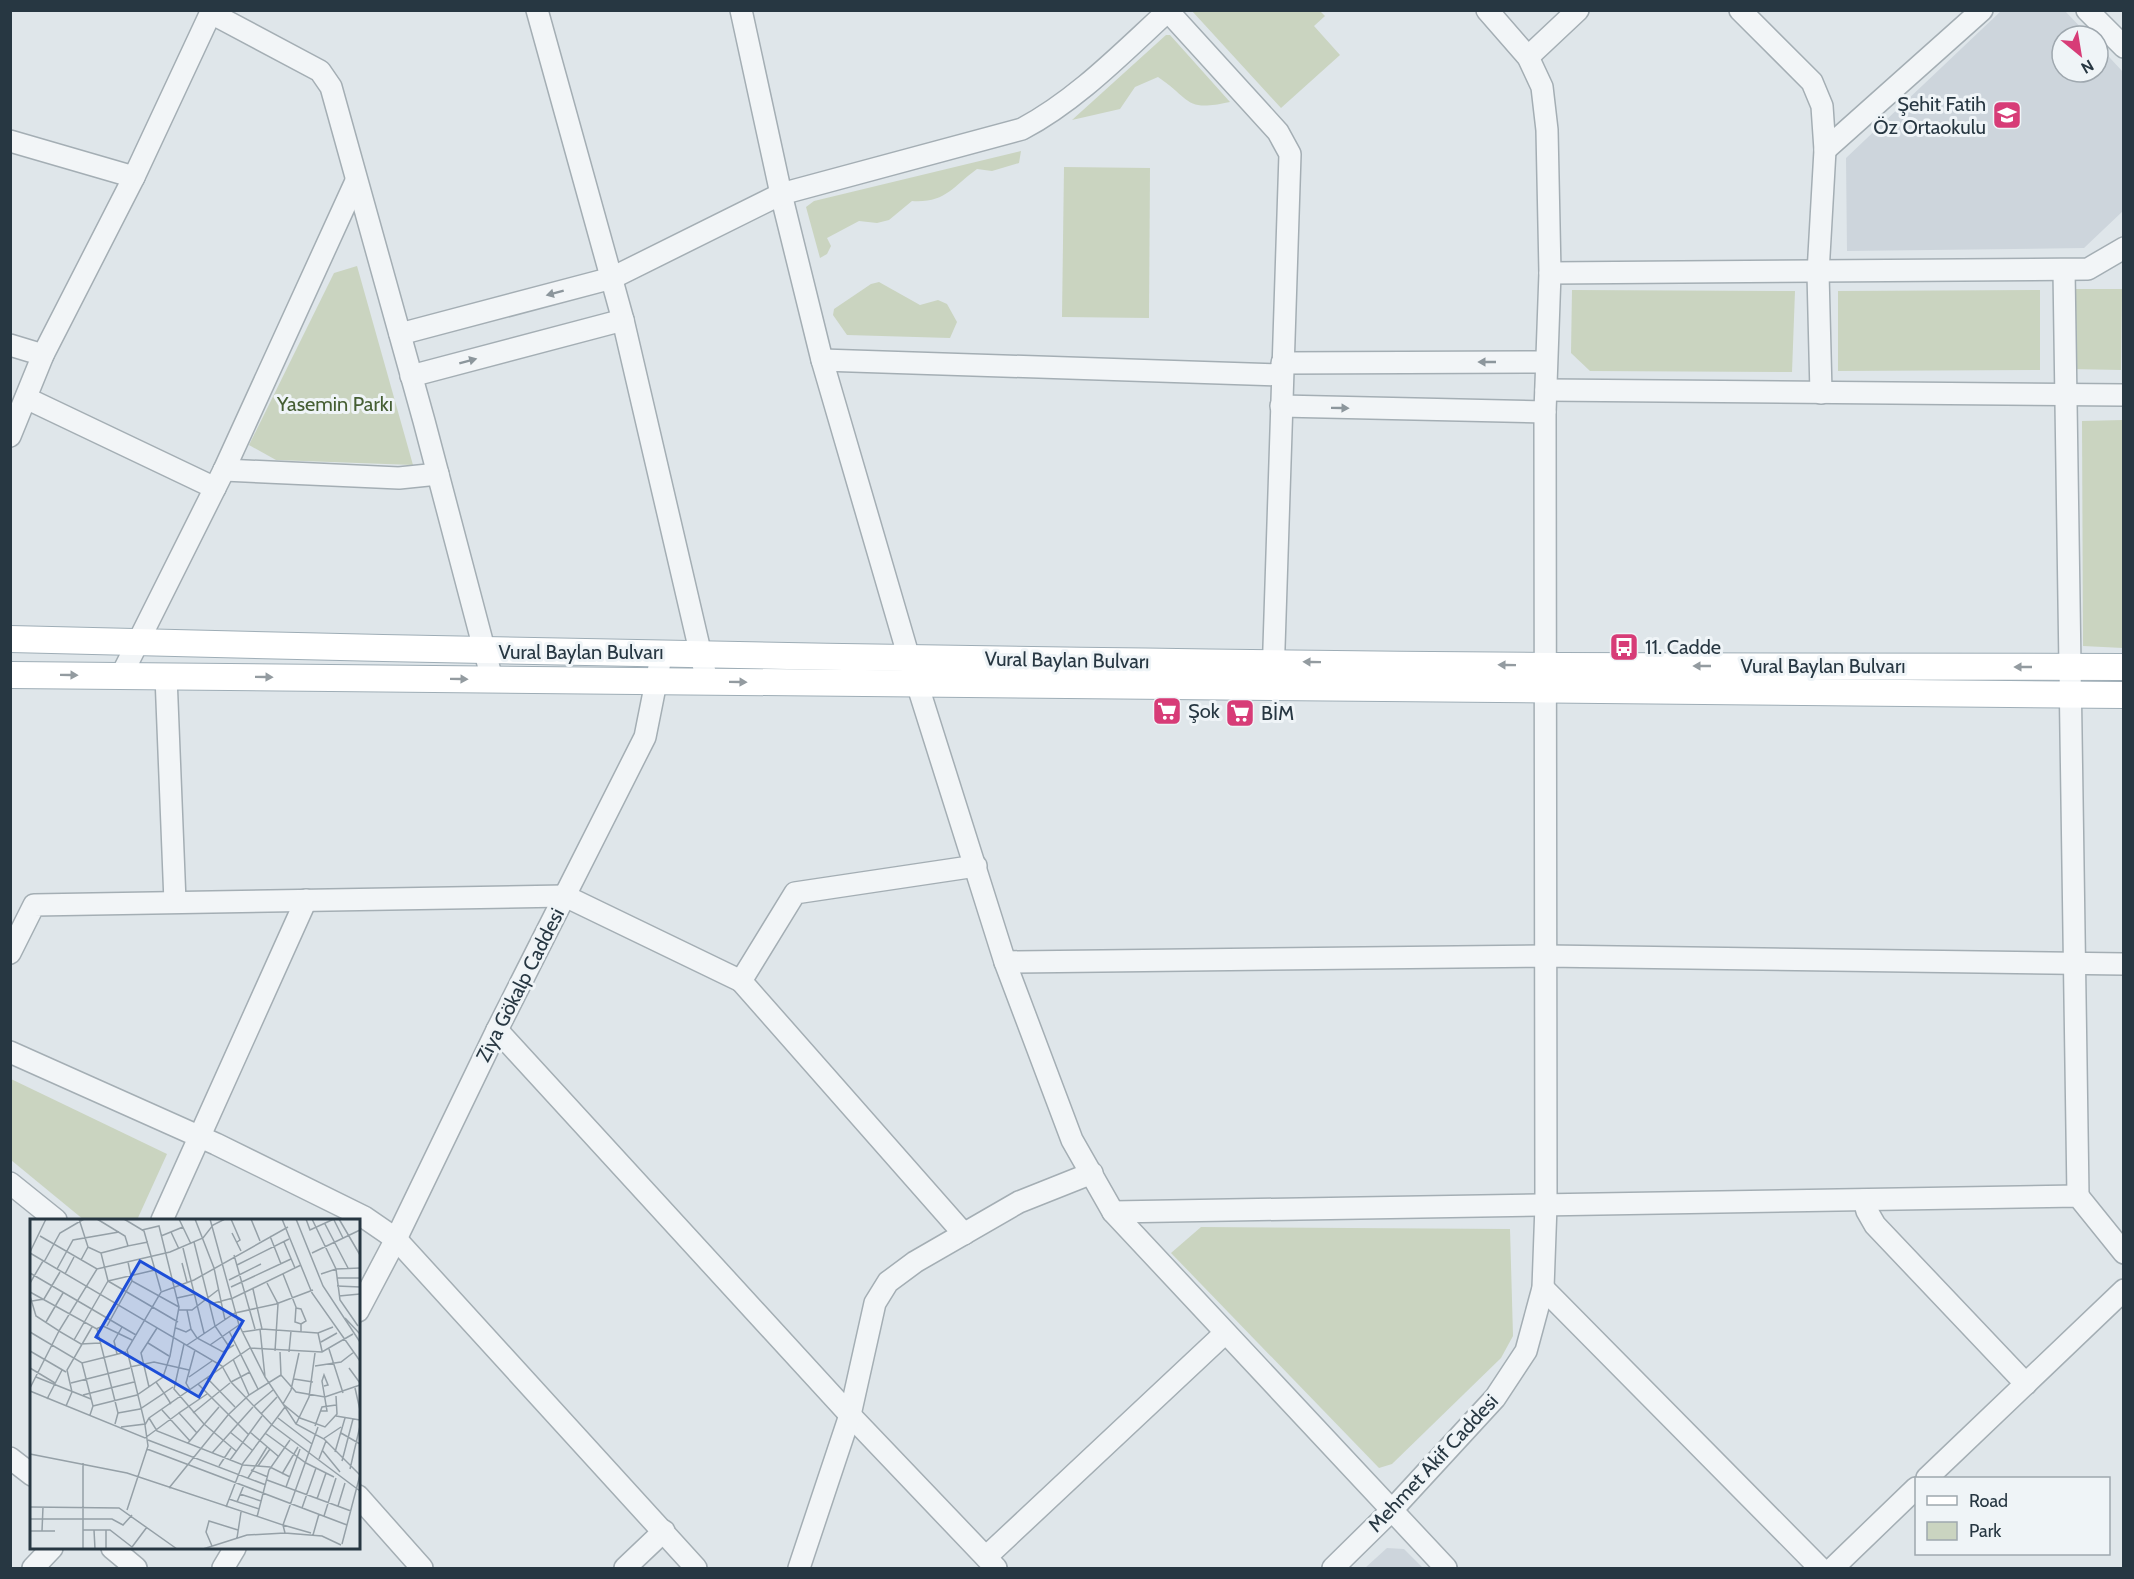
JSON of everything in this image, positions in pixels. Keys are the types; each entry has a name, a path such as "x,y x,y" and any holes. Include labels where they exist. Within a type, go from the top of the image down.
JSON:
{"main road":[{"name":"Vural Baylan Bulvarı","path":"10,639 484,651 700,652 909,658 1274,662 1546,678 2124,695"},
{"name":"Vural Baylan Bulvarı","path":"10,675 1272,687 1546,678 2124,667"}],"street":[{"path":"537,10 623,320 707,681"},
{"path":"741,10 781,194 822,360 916,683 1005,962 1072,1140 1113,1212 1224,1334 1446,1569"},
{"name":"Mehmet Akif Caddesi","path":"1333,1569 1391,1512 1495,1398 1526,1351 1543,1288 1546,1205 1545,412 1550,273 1547,130 1542,87 1528,57 1487,10"},
{"path":"1528,57 1578,10"},
{"path":"1740,10 1812,82 1822,106 1825,150 1818,273 1821,393"},
{"path":"1825,150 1982,10"},
{"path":"2087,10 2124,46"},
{"path":"400,334 612,278 781,194 1022,129 1044,117 1067,99 1168,11 1278,132 1290,154 1272,687"},
{"path":"10,436 43,355 134,177 212,12 320,71 332,87 492,680"},
{"path":"10,141 134,177"},
{"path":"121,676 219,479 356,181"},
{"path":"1550,273 1818,273 2088,269 2124,248"},
{"path":"2064,270 2078,1196 2124,1253"},
{"path":"411,376 623,320"},
{"path":"10,345 43,355"},
{"path":"822,360 1282,369 1546,362"},
{"path":"1546,390 2124,395"},
{"path":"26,398 219,479 399,478 438,474"},
{"path":"1281,406 1545,412"},
{"name":"Ziya Gökalp Caddesi","path":"360,1307 645,737 662,652"},
{"path":"166,676 175,902"},
{"path":"741,981 795,894 976,866"},
{"path":"10,953 34,905 565,896 741,981 964,1234"},
{"path":"163,1219 306,900"},
{"path":"1005,962 1546,956 2124,964"},
{"path":"497,1030 850,1415 991,1563 1224,1334"},
{"path":"10,1052 201,1138 364,1217 396,1239 664,1531 696,1569"},
{"path":"799,1569 850,1415 875,1303 888,1282 915,1262 1019,1202 1092,1173"},
{"path":"10,1183 54,1219"},
{"path":"1113,1212 2078,1196"},
{"path":"1864,1200 1875,1225 2026,1384"},
{"path":"1543,1288 1820,1569"},
{"path":"1929,1477 2124,1290"},
{"path":"10,1458 30,1470"},
{"path":"1833,1569 1915,1490"},
{"path":"360,1498 422,1569"},
{"path":"625,1569 664,1531"},
{"path":"33,1569 51,1549"},
{"path":"113,1549 136,1569"},
{"path":"223,1569 234,1549"}],"shaded area":[{"name":"Şehit Fatih Öz Ortaokulu","path":"2001,11 2065,11 2077,24 2050,24 2050,84 2110,84 2110,58 2123,72 2123,211 2084,248 1847,251 1846,158"},
{"path":"1387,1548 1404,1549 1423,1568 1365,1568"}],"green space":[{"path":"1192,11 1320,11 1325,16 1314,26 1340,55 1281,108"},
{"path":"1166,35 1170,35 1230,102 1196,105 1158,77 1135,87 1120,109 1072,120"},
{"path":"1021,151 1019,163 992,171 977,169 948,192 933,199 912,201 889,220 877,223 859,221 827,238 831,246 827,254 820,258 806,207 814,201"},
{"path":"1064,167 1150,168 1149,318 1062,317"},
{"name":"Yasemin Parkı","path":"357,266 413,465 276,460 249,445 334,273"},
{"path":"879,282 920,305 938,300 947,304 957,322 950,338 847,335 833,315 834,309 871,284"},
{"path":"2069,289 2122,289 2121,370 2068,369"},
{"path":"1572,290 1795,291 1792,372 1590,371 1571,353"},
{"path":"2040,290 2040,370 1838,371 1838,291"},
{"path":"2123,420 2123,648 2083,646 2082,421"},
{"path":"11,1079 167,1154 137,1219 83,1219 11,1160"},
{"path":"1201,1227 1510,1229 1513,1336 1501,1358 1392,1464 1379,1468 1171,1253"}],"place":[{"name":"Şehit Fatih Öz Ortaokulu","path":"2007,115"},
{"name":"11. Cadde","path":"1624,647"},
{"name":"Şok","path":"1167,711"},
{"name":"BİM","path":"1240,713"}]}
